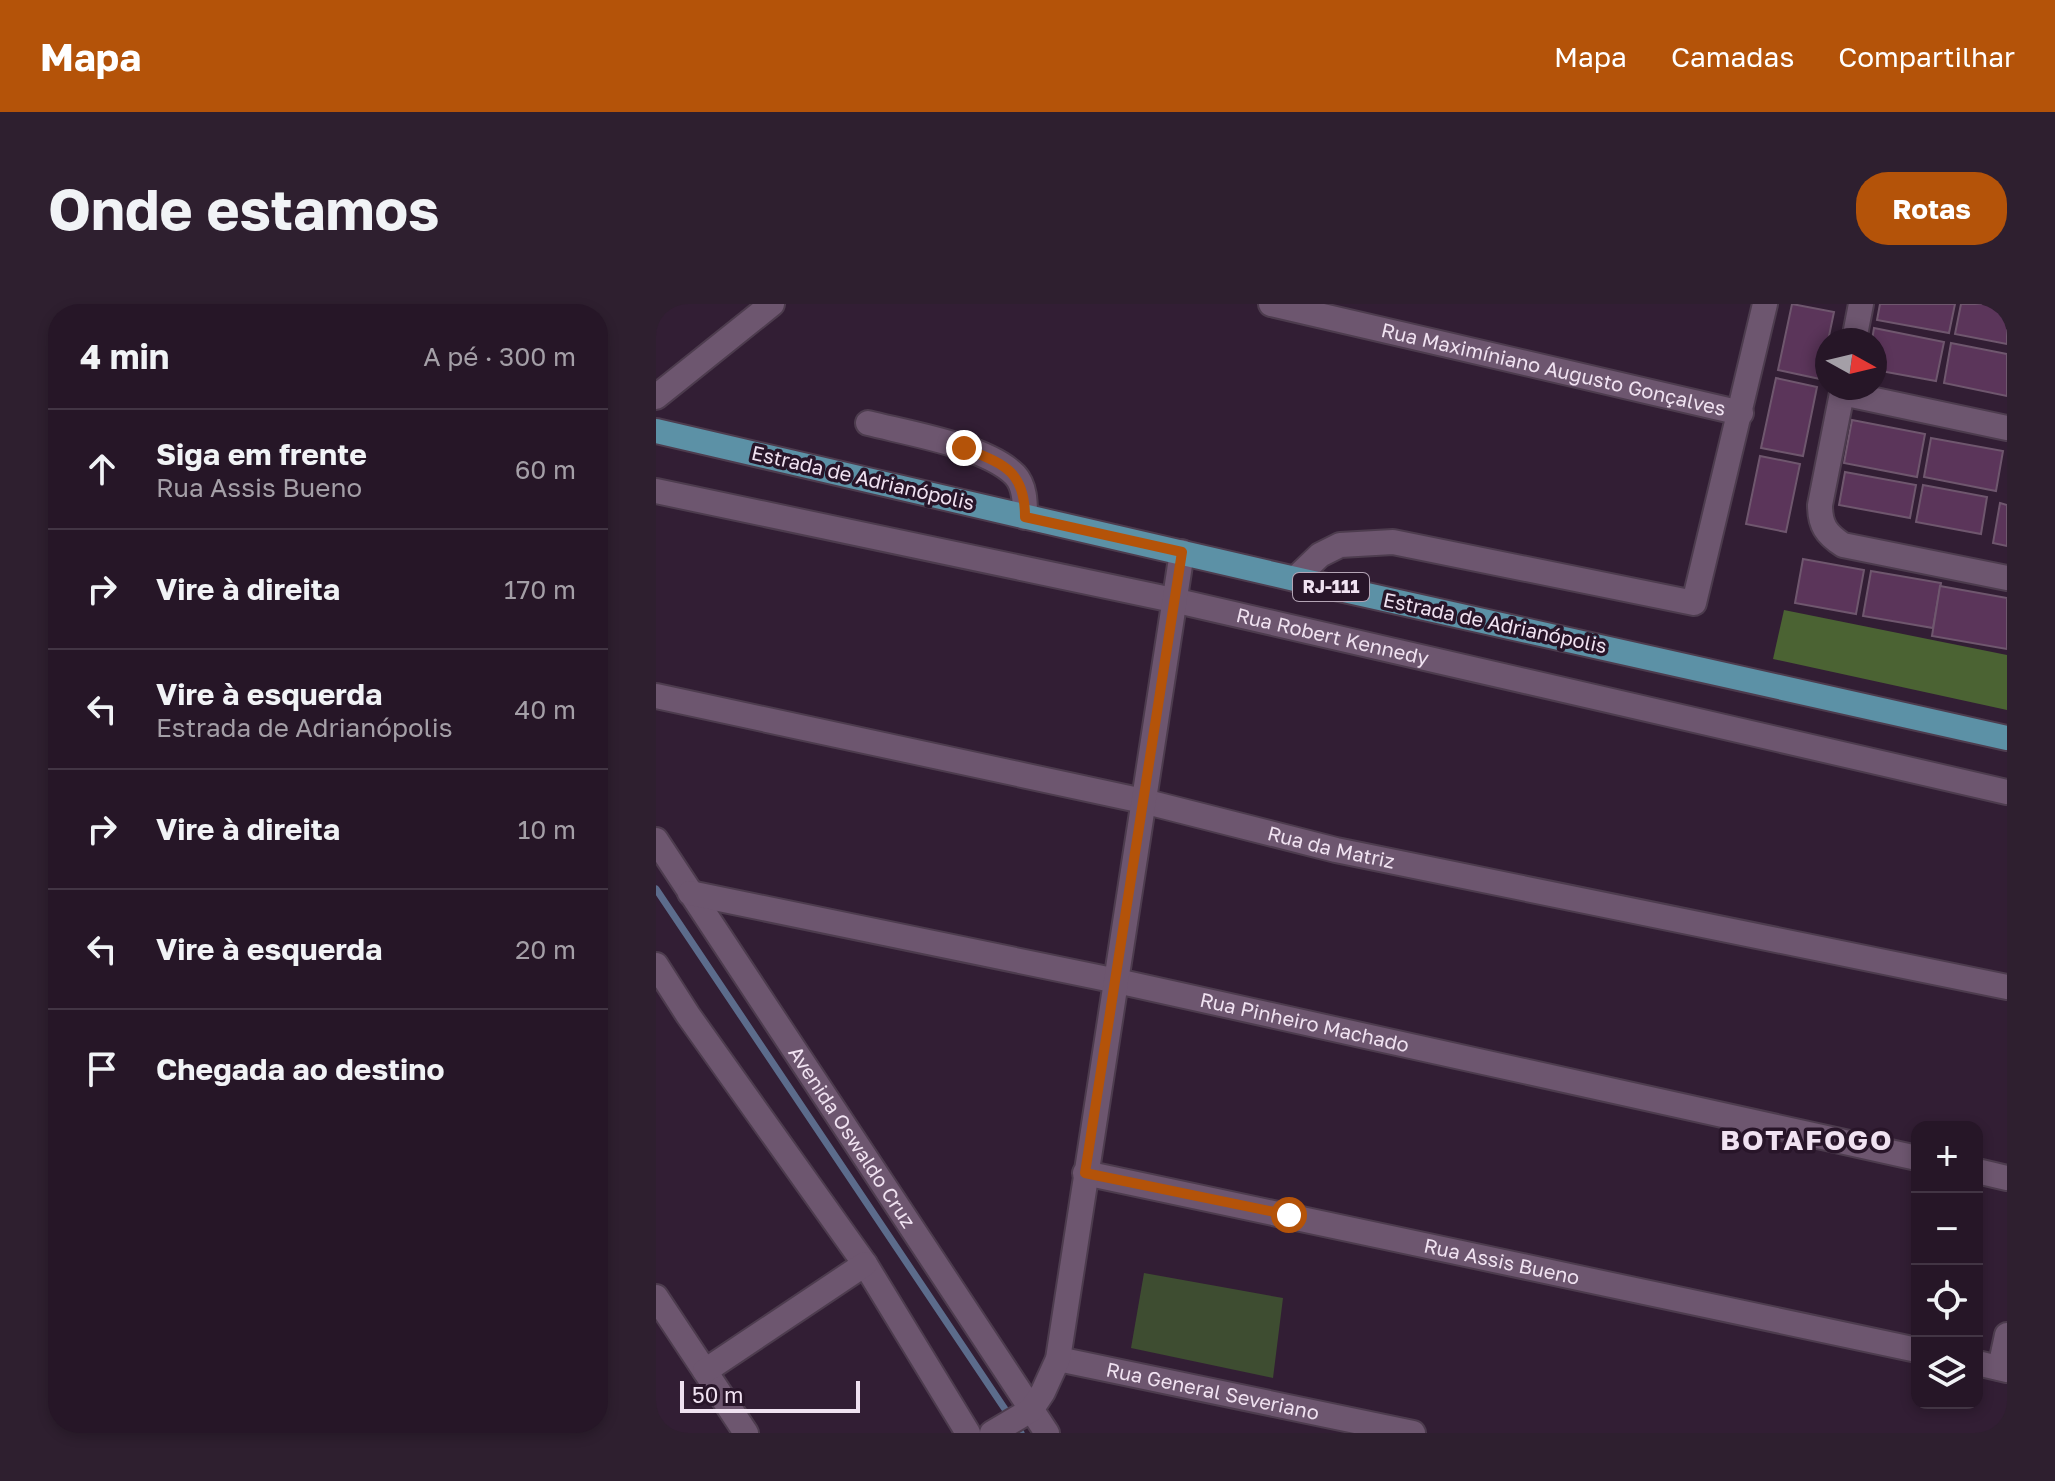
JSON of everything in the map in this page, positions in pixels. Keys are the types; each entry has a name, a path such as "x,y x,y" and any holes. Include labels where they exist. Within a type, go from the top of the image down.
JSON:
{"main road":[{"name":"Estrada de Adrianópolis","path":"656,431 1295,579 2007,738"}],"street":[{"path":"656,397 772,304"},
{"name":"Rua Maximíniano Augusto Gonçalves","path":"1271,304 1741,413"},
{"path":"1295,579 1320,555 1340,545 1393,542 1694,603 1765,304"},
{"path":"1856,328 1861,304"},
{"path":"1841,400 1820,505 1820,523 1830,536 1843,545 2007,578"},
{"path":"1886,400 2007,428"},
{"path":"868,423 964,448 996,461 1016,476 1025,496 1025,517"},
{"name":"Rua Robert Kennedy","path":"656,491 1173,600 2007,792"},
{"path":"993,1432 1026,1413 1043,1392 1058,1359 1182,552"},
{"name":"Rua da Matriz","path":"656,696 1143,801 1336,850 2007,987"},
{"name":"Avenida Oswaldo Cruz","path":"656,840 1026,1413 1047,1433"},
{"name":"Rua Pinheiro Machado","path":"690,893 1117,981 1911,1157"},
{"path":"656,965 688,1015 865,1264 968,1433"},
{"path":"1983,1172 2007,1178"},
{"name":"Rua Assis Bueno","path":"1085,1173 1911,1349"},
{"path":"705,1371 865,1264"},
{"path":"656,1297 746,1433"},
{"path":"1995,1367 2007,1335"},
{"name":"Rua General Severiano","path":"1058,1359 1413,1433"}],"green space":[{"path":"1784,610 2007,655 2007,710 1773,659"},
{"path":"1144,1273 1283,1298 1273,1378 1131,1348"}],"building":[{"path":"1792,304 1834,312 1831,328 1815,328 1815,378 1778,370"},
{"path":"1880,304 1955,304 1949,333 1877,320"},
{"path":"1961,304 2007,304 2007,344 1955,334"},
{"path":"1887,331 1944,342 1936,381 1887,372"},
{"path":"1951,343 2007,354 2007,396 1944,383"},
{"path":"1776,378 1815,387 1803,456 1761,448"},
{"path":"1852,420 1925,434 1917,477 1844,463"},
{"path":"1931,438 2003,451 1996,491 1924,477"},
{"path":"1760,456 1800,464 1786,532 1746,524"},
{"path":"1845,472 1916,485 1910,518 1839,505"},
{"path":"1923,485 1987,497 1981,534 1916,522"},
{"path":"2000,503 2007,505 2007,546 1993,543"},
{"path":"1803,559 1864,570 1856,614 1795,603"},
{"path":"1871,571 1941,583 1933,628 1863,616"},
{"path":"1940,586 2007,598 2007,649 1932,636"}],"waterway":[{"path":"656,889 1021,1433"}],"district":[{"name":"BOTAFOGO","path":"1807,1140"}],"route":[{"path":"964,448 996,461 1016,476 1025,496 1025,517 1182,552 1085,1173 1289,1215"}]}
